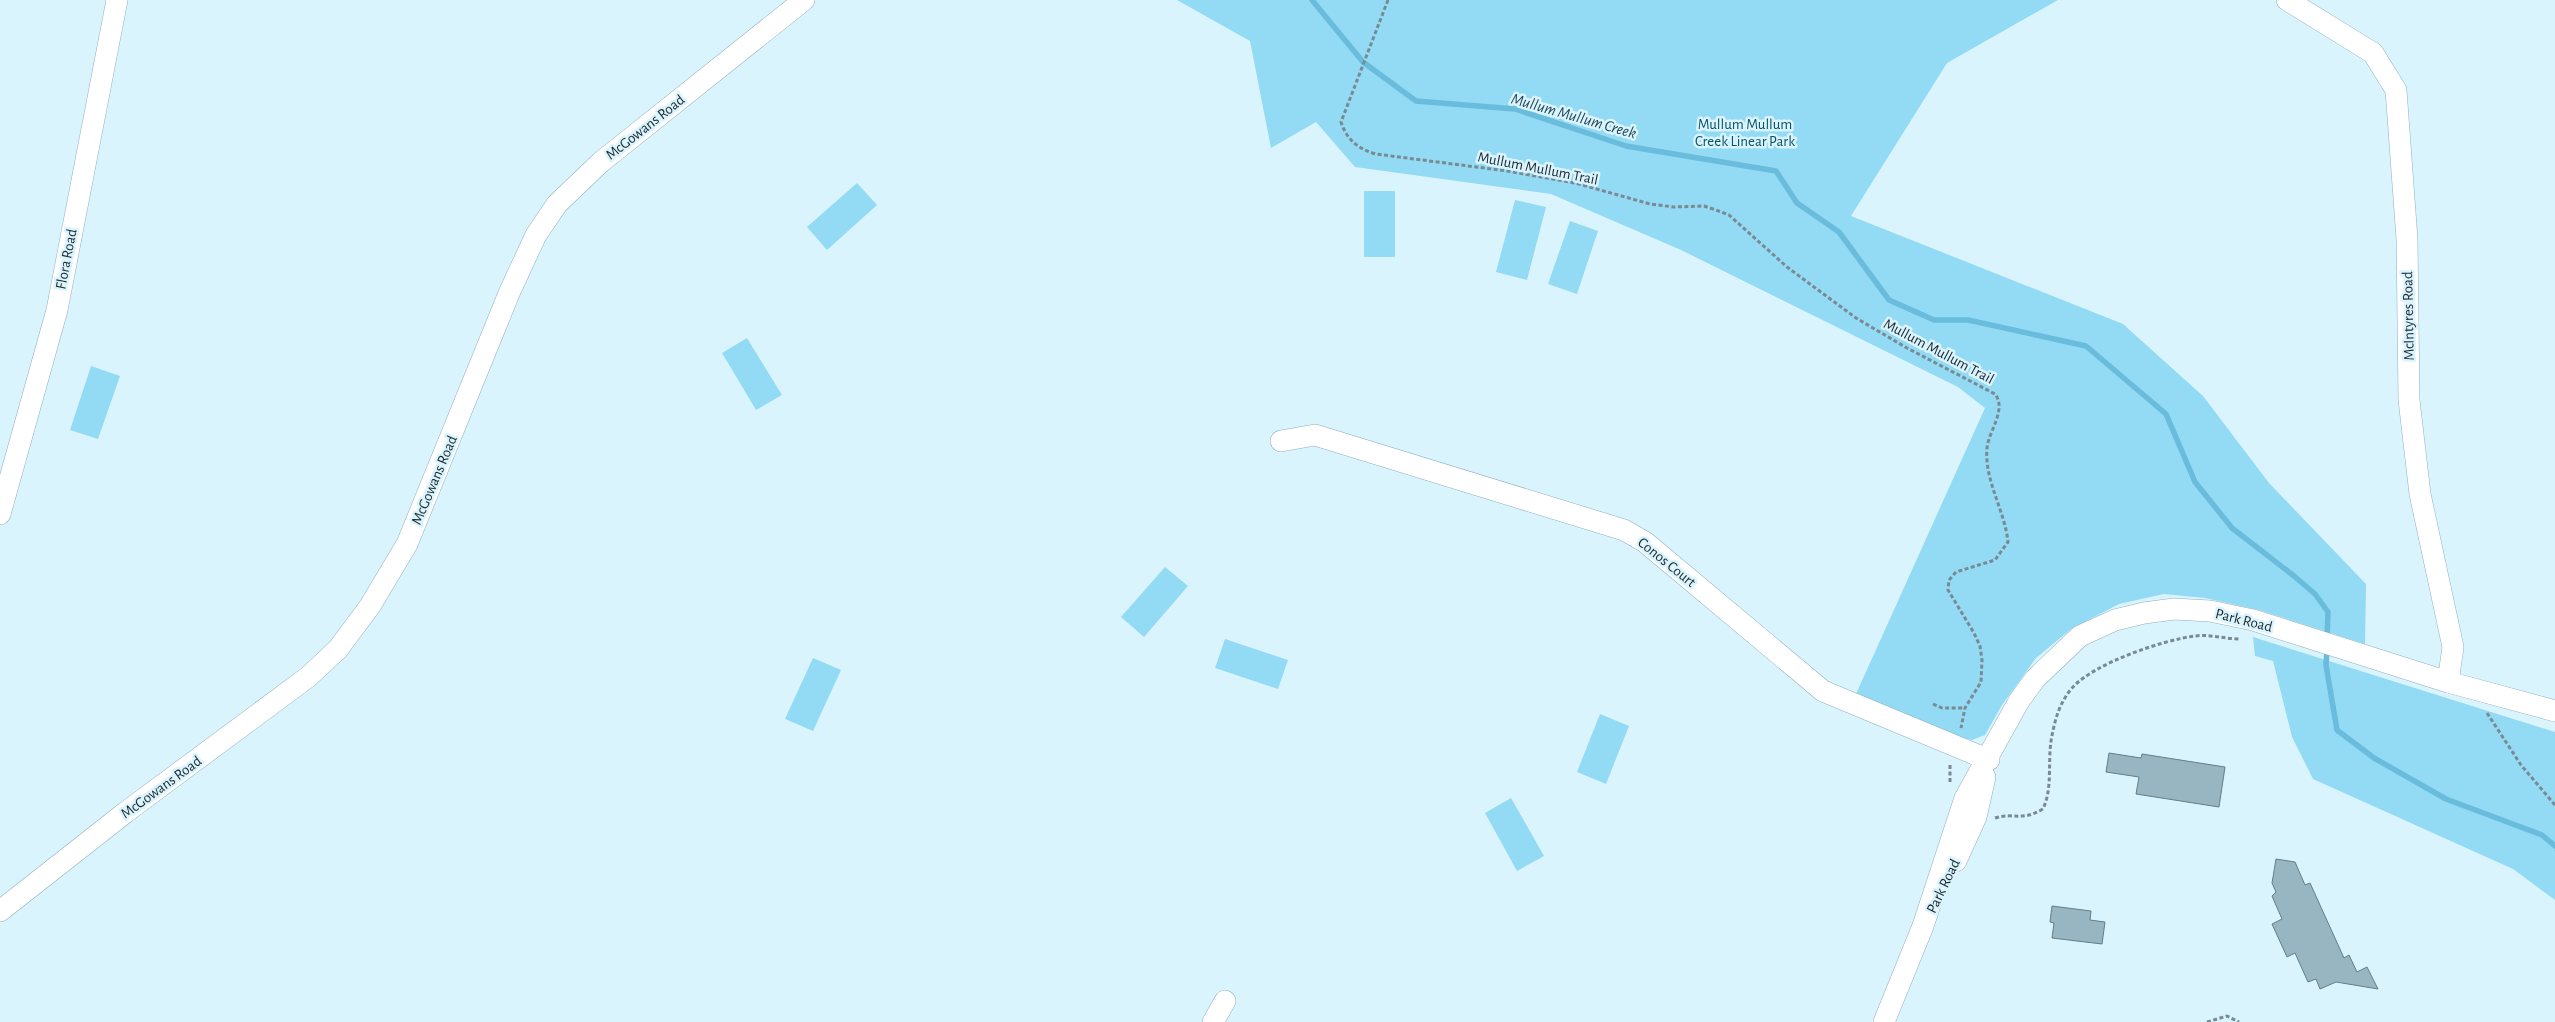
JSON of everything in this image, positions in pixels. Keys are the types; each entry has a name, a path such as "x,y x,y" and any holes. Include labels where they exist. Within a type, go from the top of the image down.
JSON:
{"street":[{"name":"Flora Road","path":"0,514 57,310 116,0"},
{"name":"McGowans Road","path":"0,911 126,812 308,677 338,649 370,606 407,544 510,291 536,235 557,204 601,162 804,0"},
{"name":"McIntyres Road","path":"2287,0 2372,53 2396,90 2407,239 2410,400 2420,494 2453,647 2448,682"},
{"name":"Conos Court","path":"1281,441 1315,435 1624,530 1645,542 1823,692 1989,760"},
{"name":"Park Road","path":"1923,926 1965,798 1989,760 2019,702 2035,679 2080,636 2114,620 2144,612 2174,609 2210,611 2253,620 2448,682 2555,711"},
{"name":"Park Road","path":"1884,1022 1923,926 1976,817 1989,760"},
{"path":"1213,1022 1225,1001"}],"path":[{"name":"Mullum Mullum Trail","path":"1388,0 1343,114 1341,122 1352,143 1363,150 1376,154 1507,171 1575,183 1650,204 1674,207 1704,206 1729,215 1787,267 1856,318 1995,394 2000,402 2000,411 1990,434 1987,461 2006,526 2008,542 1995,560 1956,572 1949,580 1948,590 1974,633 1980,646 1982,660 1981,682 1965,708 1950,763 1950,788"},
{"path":"1976,817 1987,820 2006,815 2025,818 2042,809 2050,788 2048,751 2058,713 2073,687 2081,679 2152,646 2196,636 2236,639"},
{"path":"1932,704 1942,708 1965,708"},
{"path":"2486,712 2521,765 2555,806"},
{"path":"2206,1022 2227,1016 2239,1022"}],"green space":[{"name":"Mullum Mullum Creek Linear Park","path":"1177,0 2058,0 1947,63 1851,216 2123,324 2203,396 2269,483 2366,584 2365,644 2259,610 2205,598 2164,594 2119,604 2071,629 2036,658 2002,705 1985,735 1972,740 1947,734 1856,694 1985,408 1958,387 1681,250 1551,194 1355,167 1316,122 1271,148 1250,41"},
{"path":"857,183 877,205 827,250 807,227"},
{"path":"1364,191 1395,191 1395,257 1364,257"},
{"path":"1515,200 1546,207 1527,280 1496,272"},
{"path":"1570,221 1598,231 1577,294 1548,284"},
{"path":"747,338 782,395 756,410 722,353"},
{"path":"91,366 120,376 98,439 70,430"},
{"path":"1165,567 1188,586 1144,637 1121,617"},
{"path":"2253,637 2555,732 2555,900 2513,869 2313,779 2292,737 2273,661 2255,656"},
{"path":"1225,639 1288,660 1278,689 1215,668"},
{"path":"813,658 841,670 813,731 785,719"},
{"path":"1600,714 1629,726 1606,784 1577,772"},
{"path":"1511,798 1544,856 1517,871 1485,813"}],"building":[{"path":"2109,753 2141,758 2142,754 2225,767 2219,807 2136,794 2139,777 2106,772"},
{"path":"2276,859 2295,862 2305,885 2310,883 2344,958 2349,955 2357,972 2367,967 2378,989 2336,982 2320,989 2316,979 2308,982 2295,953 2287,957 2272,924 2282,919 2272,896 2276,892 2272,883"},
{"path":"2052,906 2091,911 2090,920 2105,922 2102,944 2052,938 2054,923 2050,922"}],"waterway":[{"name":"Mullum Mullum Creek","path":"1312,0 1363,62 1416,101 1515,109 1626,146 1776,171 1797,203 1839,232 1889,300 1934,320 1968,320 2086,346 2166,414 2195,482 2232,528 2315,594 2328,612 2327,639"},
{"name":"Mullum Mullum Creek","path":"2327,649 2326,665 2337,730 2374,758 2446,799 2542,835 2555,846"}]}
